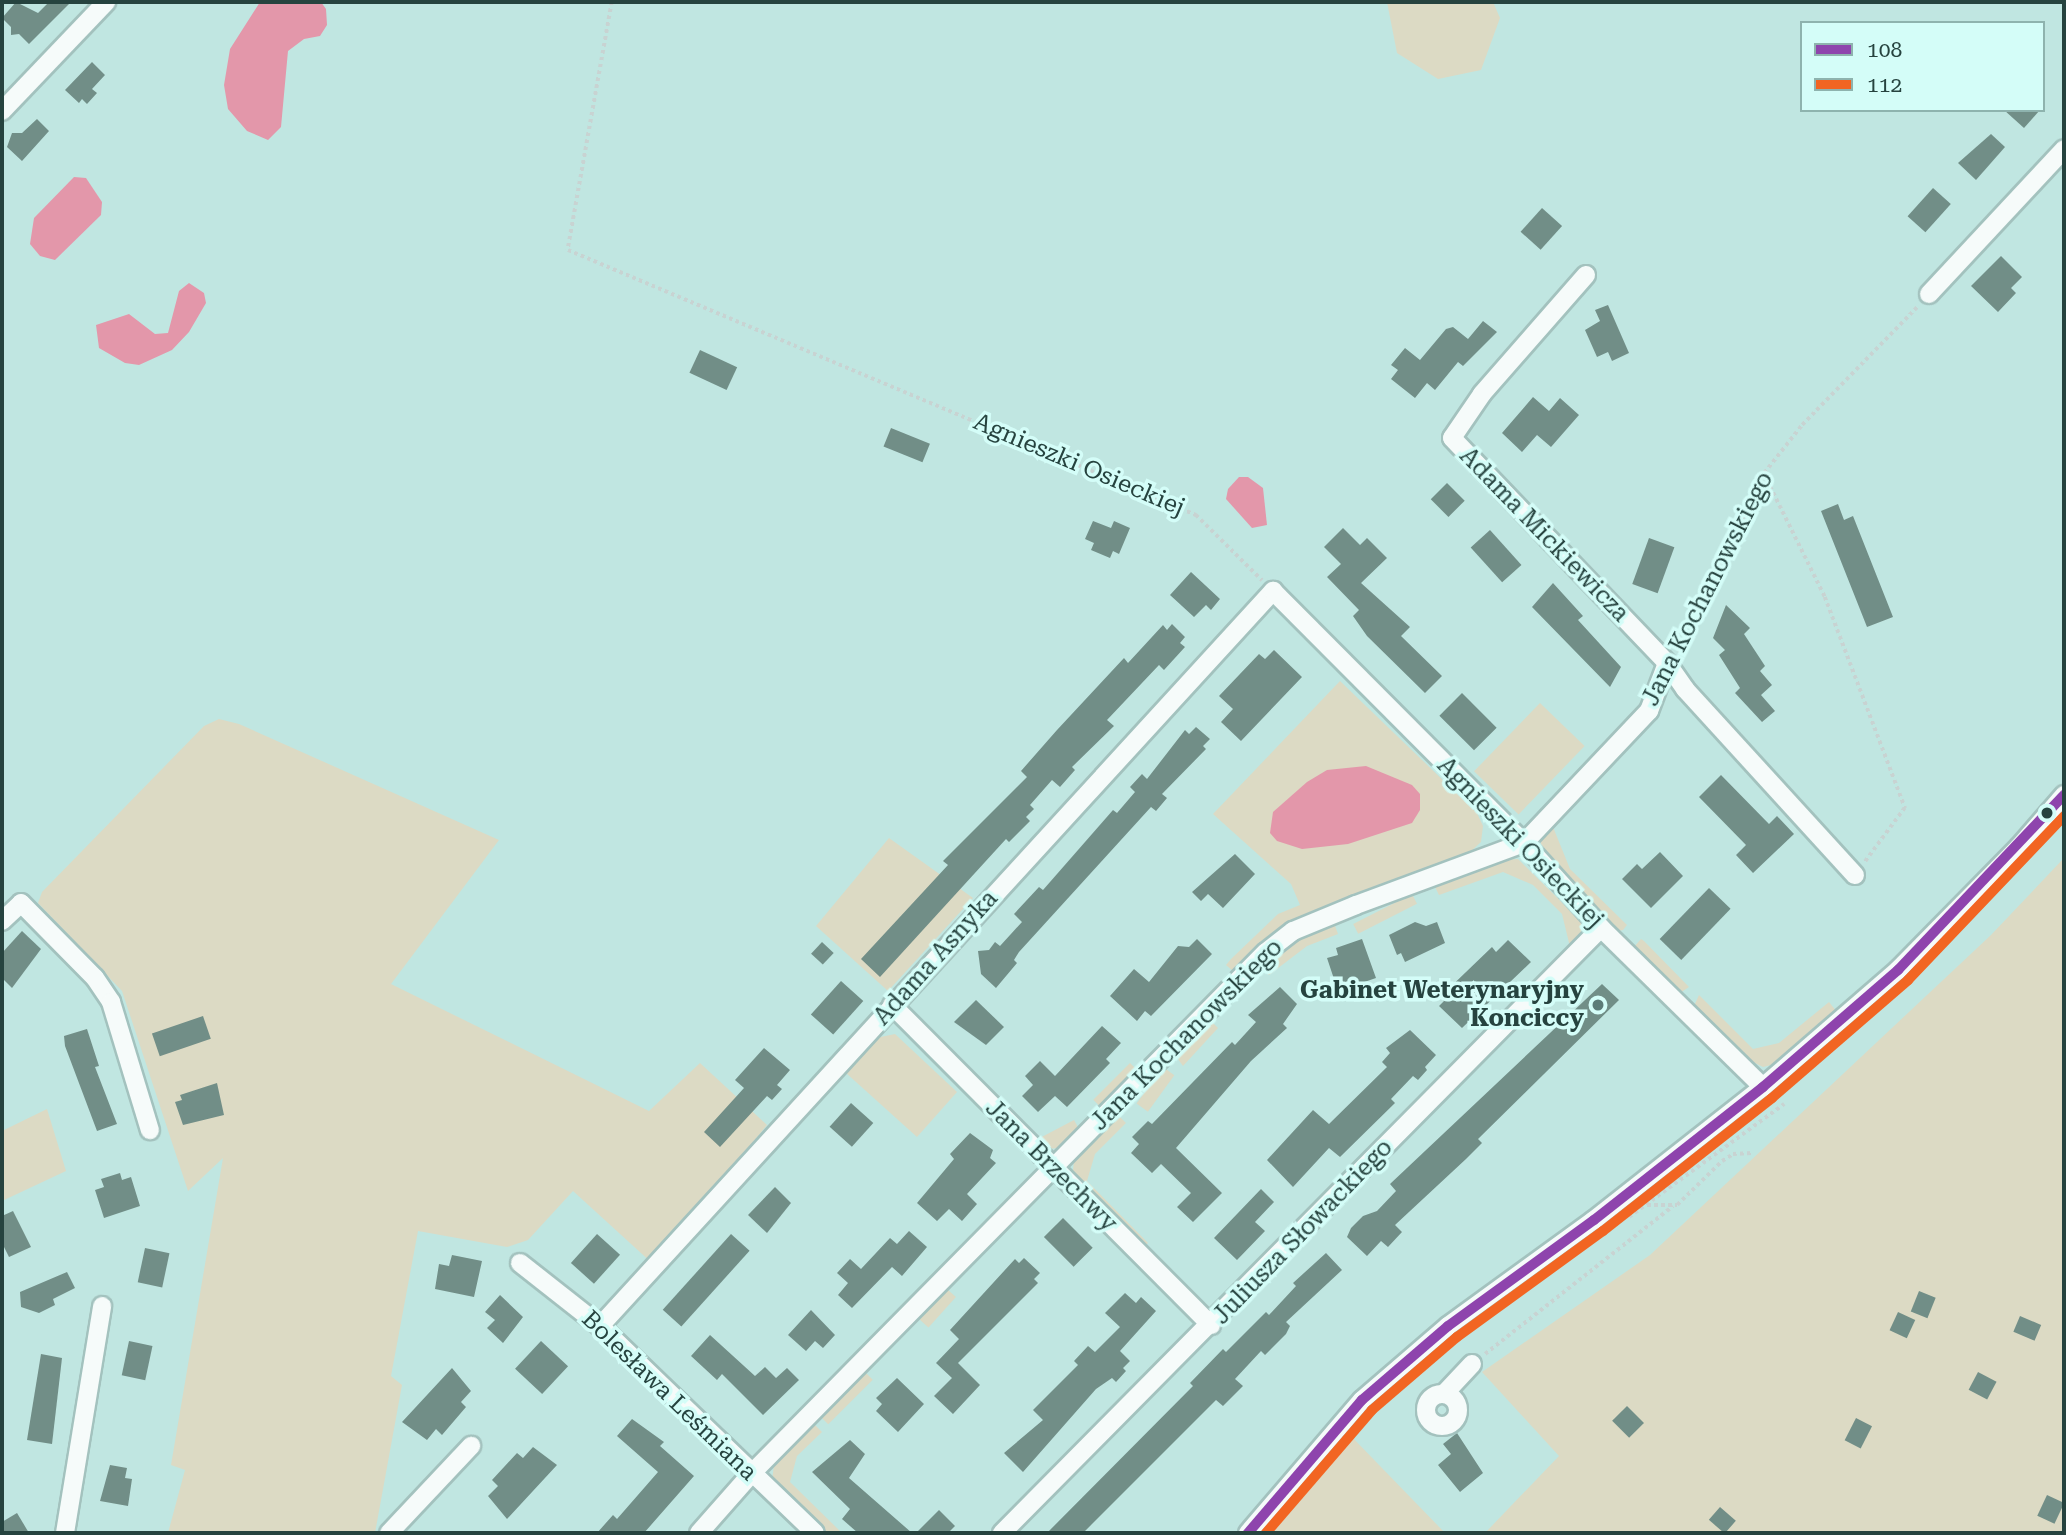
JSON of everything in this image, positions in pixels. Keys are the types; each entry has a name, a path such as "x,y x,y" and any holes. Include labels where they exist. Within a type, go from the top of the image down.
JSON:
{"street":[{"path":"2,111 106,2"},
{"path":"1929,294 2064,149"},
{"name":"Adama Mickiewicza","path":"1586,275 1482,394 1452,438 1667,663"},
{"name":"Agnieszki Osieckiej","path":"1273,591 1524,843 1601,928 1763,1087"},
{"name":"Adama Asnyka","path":"600,1326 1273,591"},
{"path":"1667,663 1685,689 1855,875"},
{"name":"Jana Kochanowskiego","path":"699,1533 751,1474 1279,940 1356,905 1524,843 1649,711 1667,663"},
{"path":"1248,1533 1362,1400 1448,1326 1621,1199 1763,1087 1898,970 2020,847 2064,795"},
{"path":"2,921 21,903 94,978 111,1002 150,1130"},
{"name":"Juliusza Słowackiego","path":"1002,1533 1211,1325 1601,928"},
{"name":"Jana Brzechwy","path":"892,1005 1211,1325"},
{"name":"Bolesława Leśmiana","path":"520,1263 600,1326 815,1533"},
{"path":"65,1533 102,1306"},
{"path":"1444,1394 1472,1364"},
{"path":"389,1533 471,1446"}],"path":[{"name":"Agnieszki Osieckiej","path":"612,2 568,250 1196,515 1273,591"},
{"name":"Jana Kochanowskiego","path":"1667,663 1679,654 1764,473 1802,425 1929,294"},
{"path":"1764,473 1825,597 1905,808 1855,875"},
{"path":"1625,1220 1784,1104"},
{"path":"1472,1364 1673,1206 1722,1160 1733,1154 1752,1153"},
{"path":"1621,1199 1673,1206"}],"shaded area":[{"path":"260,2 321,2 326,9 327,25 320,36 304,39 288,51 281,127 268,140 247,131 228,109 224,85 230,49"},
{"path":"1387,2 1493,2 1500,18 1481,70 1438,79 1397,53"},
{"path":"74,177 86,178 102,202 101,215 55,260 40,256 30,244 34,218"},
{"path":"189,283 204,293 206,303 189,332 172,350 139,365 125,363 99,348 96,325 129,314 155,334 168,333 179,291"},
{"path":"1239,477 1248,477 1263,488 1267,525 1252,528 1226,499 1228,489"},
{"path":"1340,681 1477,813 1483,826 1481,842 1467,855 1283,927 1234,972 1226,965 1231,959 1278,914 1300,905 1291,884 1213,814"},
{"path":"1540,703 1585,746 1519,814 1474,771"},
{"path":"219,719 239,724 499,840 391,984 649,1111 700,1063 767,1125 653,1264 573,1191 528,1240 507,1247 418,1231 391,1376 402,1385 375,1533 168,1533 185,1470 171,1465 223,1158 188,1191 122,991 38,903 42,892 204,726"},
{"path":"1366,766 1412,785 1420,794 1420,810 1412,823 1348,844 1302,849 1277,841 1270,833 1273,812 1307,782 1327,770"},
{"path":"1553,827 1570,869 1627,925 1623,930 1618,931 1540,851 1542,834"},
{"path":"889,838 973,898 888,991 816,926"},
{"path":"2064,858 2064,1533 1485,1533 1559,1456 1482,1372 1650,1255 1991,935"},
{"path":"1518,859 1582,922 1583,935 1571,951 1562,914 1533,885 1503,872 1439,895 1434,885 1500,860"},
{"path":"1412,894 1417,904 1358,934 1353,924"},
{"path":"1334,923 1338,934 1307,946 1269,975 1262,968 1289,944"},
{"path":"1641,939 1689,987 1680,993 1634,947"},
{"path":"1699,995 1753,1049 1779,1043 1829,1002 1837,1012 1779,1063 1763,1067 1749,1060 1694,1006"},
{"path":"1210,1020 1218,1028 1183,1066 1175,1055"},
{"path":"895,1034 957,1092 917,1137 846,1073 876,1038"},
{"path":"1130,1063 1137,1070 1100,1107 1093,1100"},
{"path":"1163,1067 1174,1075 1148,1112 1137,1103"},
{"path":"47,1109 66,1171 2,1201 2,1131"},
{"path":"1117,1114 1126,1123 1095,1154 1087,1181 1148,1243 1143,1248 1075,1179 1073,1171 1074,1159"},
{"path":"1074,1120 1079,1129 1059,1148 1047,1149 1036,1140"},
{"path":"947,1289 956,1297 928,1327 920,1319"},
{"path":"865,1372 873,1380 828,1424 820,1417"},
{"path":"814,1424 822,1432 797,1456 790,1482 842,1533 826,1533 772,1481 774,1465"},
{"path":"1349,1434 1445,1533 1265,1533"}],"building":[{"path":"16,2 38,13 49,2 71,2 29,44 19,34 11,35 11,27 2,18"},
{"path":"92,62 105,75 92,89 97,93 87,104 82,99 79,103 65,90"},
{"path":"2006,112 2038,112 2024,128"},
{"path":"37,119 49,131 22,161 7,147 12,133 22,133"},
{"path":"1991,134 2005,147 1976,180 1958,163"},
{"path":"1933,188 1951,204 1925,232 1908,216"},
{"path":"1542,208 1562,226 1541,250 1521,232"},
{"path":"2001,256 2022,277 2011,288 2016,293 1998,312 1971,286"},
{"path":"1608,305 1629,353 1612,361 1608,352 1597,357 1585,330 1600,321 1595,310"},
{"path":"1483,321 1497,332 1463,366 1458,362 1435,390 1427,383 1415,398 1391,379 1398,370 1391,365 1405,348 1420,360 1446,329 1453,327 1468,339"},
{"path":"700,350 737,367 727,390 689,373"},
{"path":"1533,397 1549,411 1560,398 1579,415 1551,447 1537,435 1522,452 1502,433"},
{"path":"891,428 930,444 922,462 884,447"},
{"path":"1447,483 1465,501 1448,517 1431,499"},
{"path":"1838,504 1844,520 1853,516 1893,617 1867,627 1821,511"},
{"path":"1093,521 1111,528 1114,521 1130,528 1119,554 1113,551 1110,558 1091,550 1094,543 1085,539"},
{"path":"1343,528 1360,545 1367,538 1387,558 1361,583 1410,627 1401,636 1442,676 1425,693 1367,636 1353,616 1359,610 1327,577 1341,564 1324,547"},
{"path":"1490,530 1521,565 1502,582 1471,547"},
{"path":"1649,538 1674,547 1658,593 1632,584"},
{"path":"1191,572 1220,599 1211,610 1206,605 1194,617 1170,595"},
{"path":"1553,583 1583,616 1578,620 1621,667 1610,687 1532,607"},
{"path":"1726,605 1750,628 1744,634 1765,666 1760,671 1772,685 1761,695 1775,711 1762,722 1735,693 1740,688 1719,655 1725,650 1713,638"},
{"path":"1172,624 1185,637 1180,643 1185,647 1164,670 1159,665 1107,720 1114,726 1072,767 1075,770 1060,787 1052,780 1030,805 1034,809 1026,817 1030,821 1009,842 1006,839 880,977 861,959 948,865 943,861 1027,777 1021,771 1057,730 1124,658 1128,663 1163,625 1167,630"},
{"path":"1274,650 1302,677 1241,741 1221,722 1233,709 1219,696 1259,654 1265,659"},
{"path":"1462,693 1497,728 1474,750 1439,716"},
{"path":"1196,727 1210,739 1203,746 1206,749 1162,794 1167,798 1156,811 1151,807 1019,952 1014,960 1017,963 996,988 981,974 978,951 989,950 995,942 1000,946 1022,922 1014,914 1039,887 1043,890 1113,810 1117,813 1135,792 1130,787 1142,774 1147,779 1185,730 1189,734"},
{"path":"1721,775 1769,824 1777,816 1794,834 1753,873 1736,855 1746,845 1699,797"},
{"path":"1660,852 1683,876 1651,908 1622,879 1637,864 1642,869"},
{"path":"1235,854 1255,874 1223,908 1208,894 1201,901 1192,892"},
{"path":"1709,888 1731,909 1681,960 1660,939"},
{"path":"1415,922 1426,926 1437,922 1445,943 1405,962 1401,953 1397,955 1389,935"},
{"path":"22,931 41,949 12,988 2,978 2,953"},
{"path":"1197,939 1212,954 1151,1016 1145,1011 1137,1021 1110,996 1134,969 1149,982 1178,946 1189,947"},
{"path":"1362,939 1376,978 1338,991 1327,958 1338,955 1336,948"},
{"path":"1508,940 1531,962 1462,1028 1439,1006 1444,1001 1440,997 1492,947 1496,952"},
{"path":"822,942 834,953 823,965 811,954"},
{"path":"841,981 863,1001 833,1035 811,1014"},
{"path":"1602,984 1619,1000 1478,1139 1482,1143 1395,1225 1402,1232 1388,1247 1381,1241 1367,1256 1347,1237 1351,1228 1363,1216 1377,1211 1396,1191 1390,1184"},
{"path":"1280,987 1297,1004 1283,1024 1287,1028 1251,1061 1176,1148 1222,1193 1193,1222 1177,1207 1191,1193 1161,1164 1152,1173 1131,1153 1139,1144 1132,1137 1148,1121 1152,1124 1232,1042 1235,1045 1256,1022 1248,1015"},
{"path":"976,1000 1004,1027 986,1045 954,1022"},
{"path":"203,1016 211,1039 160,1056 152,1034"},
{"path":"1102,1026 1121,1043 1106,1059 1110,1063 1067,1107 1055,1096 1038,1112 1022,1096 1033,1085 1025,1076 1040,1061 1055,1076"},
{"path":"87,1029 99,1066 95,1067 117,1124 97,1131 65,1046 64,1036"},
{"path":"1410,1030 1436,1055 1425,1067 1427,1070 1418,1080 1413,1076 1391,1099 1395,1103 1340,1157 1329,1148 1293,1187 1267,1160 1313,1110 1329,1124 1387,1067 1382,1062 1390,1053 1386,1048"},
{"path":"764,1048 790,1070 777,1085 782,1089 772,1100 767,1096 720,1147 704,1132 744,1088 735,1080"},
{"path":"217,1083 224,1115 183,1125 175,1102 182,1100 180,1095"},
{"path":"851,1103 873,1123 852,1147 830,1127"},
{"path":"970,1133 993,1150 990,1158 996,1163 967,1194 977,1204 962,1221 949,1209 937,1221 917,1203 954,1159 950,1154"},
{"path":"120,1173 122,1180 131,1177 140,1206 104,1218 95,1190 104,1187 101,1179"},
{"path":"775,1187 791,1203 767,1233 748,1215"},
{"path":"1261,1189 1274,1202 1255,1222 1265,1231 1237,1260 1214,1238"},
{"path":"13,1211 31,1247 9,1257 2,1243 2,1216"},
{"path":"1063,1218 1093,1248 1074,1267 1044,1237"},
{"path":"909,1231 927,1247 902,1276 892,1267 852,1308 838,1295 848,1283 837,1273 850,1259 861,1269 890,1238 897,1244"},
{"path":"597,1234 620,1255 594,1284 571,1263"},
{"path":"731,1234 750,1251 681,1327 663,1310"},
{"path":"145,1248 169,1253 162,1287 138,1282"},
{"path":"1326,1253 1342,1270 1286,1322 1290,1326 1286,1334 1265,1355 1261,1351 1235,1379 1243,1386 1223,1406 1216,1400 1083,1533 1047,1533 1193,1386 1190,1383 1223,1349 1226,1352 1266,1312 1269,1315 1296,1286 1293,1283"},
{"path":"452,1255 482,1261 474,1297 435,1289 439,1264 449,1266"},
{"path":"1024,1258 1040,1273 1034,1279 1038,1283 958,1363 980,1385 953,1414 934,1396 952,1378 936,1363 959,1339 950,1330 1015,1259 1019,1263"},
{"path":"67,1272 75,1288 53,1299 55,1305 39,1313 21,1307 20,1292"},
{"path":"1919,1291 1936,1298 1927,1318 1911,1311"},
{"path":"1125,1293 1136,1303 1141,1297 1156,1311 1120,1351 1130,1361 1123,1368 1126,1371 1116,1382 1112,1378 1096,1389 1023,1472 1004,1453 1043,1420 1033,1410 1078,1365 1074,1361 1088,1346 1095,1352 1120,1327 1105,1313"},
{"path":"500,1295 523,1317 503,1343 487,1328 495,1320 485,1312"},
{"path":"811,1310 835,1335 823,1348 815,1341 806,1351 788,1335"},
{"path":"1898,1312 1915,1320 1907,1338 1890,1330"},
{"path":"2020,1316 2041,1325 2035,1341 2013,1332"},
{"path":"710,1335 755,1376 765,1367 776,1378 787,1368 799,1380 763,1415 722,1374 717,1380 691,1356"},
{"path":"129,1341 152,1346 145,1380 122,1375"},
{"path":"541,1341 568,1366 542,1394 515,1369"},
{"path":"41,1354 62,1358 52,1444 27,1440"},
{"path":"452,1368 471,1391 461,1402 466,1407 442,1435 436,1429 427,1440 402,1422"},
{"path":"1978,1372 1997,1382 1987,1400 1969,1390"},
{"path":"897,1378 924,1404 898,1432 876,1411 882,1404 876,1398"},
{"path":"1627,1406 1644,1423 1629,1438 1612,1421"},
{"path":"1856,1418 1872,1426 1861,1448 1845,1440"},
{"path":"632,1419 664,1442 660,1446 694,1476 644,1533 597,1533 613,1515 617,1519 658,1472 617,1436"},
{"path":"1457,1433 1483,1473 1460,1492 1438,1465 1451,1454 1443,1444"},
{"path":"850,1440 865,1454 849,1478 912,1533 858,1533 842,1519 850,1509 812,1472"},
{"path":"533,1447 557,1465 507,1519 488,1496 498,1486 492,1480 517,1453 523,1458"},
{"path":"110,1465 127,1468 125,1478 132,1479 128,1506 100,1501"},
{"path":"2047,1495 2064,1503 2054,1524 2037,1516"},
{"path":"1720,1507 1736,1521 1724,1533 1709,1520"},
{"path":"939,1510 955,1526 948,1533 916,1533"},
{"path":"17,1513 29,1533 2,1533 2,1522"}],"transit line":[{"name":"108","path":"1248,1533 1362,1400 1448,1326 1594,1220 1763,1087 1898,970 2064,795"},
{"name":"112","path":"1266,1533 1372,1410 1457,1337 1603,1231 1772,1098 1908,980 2064,816"}],"place":[{"name":"Gabinet Weterynaryjny Konciccy","path":"1598,1005"}]}
